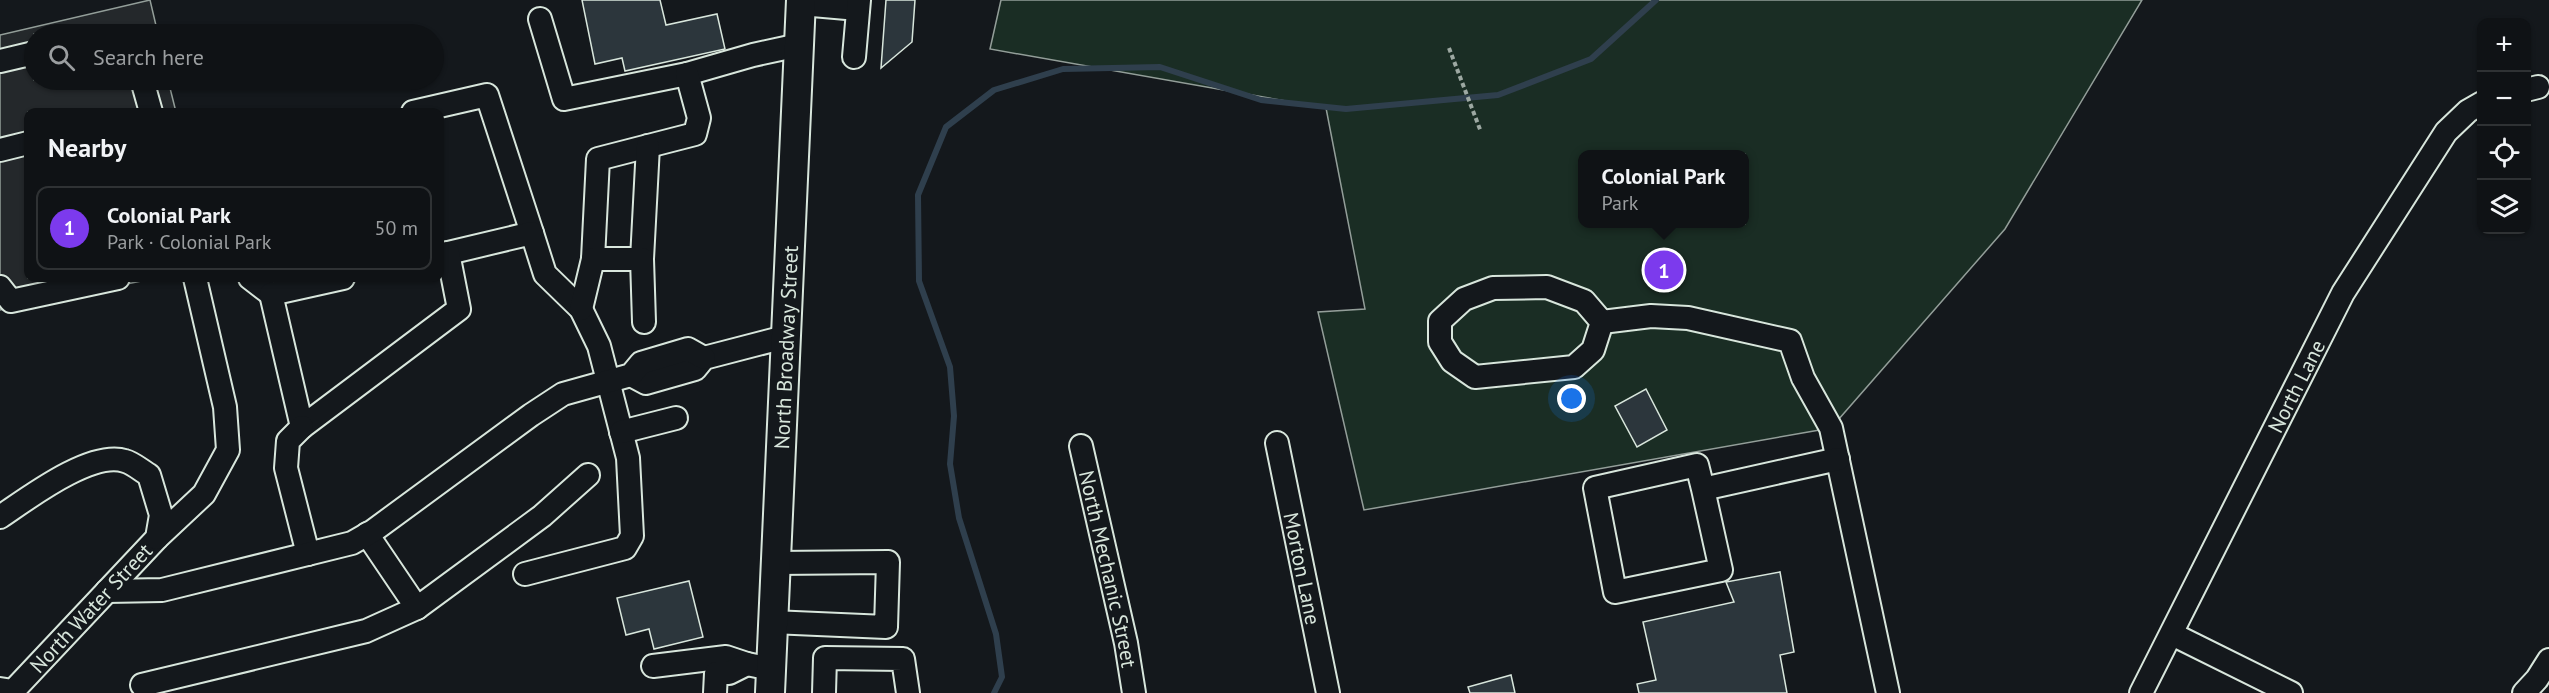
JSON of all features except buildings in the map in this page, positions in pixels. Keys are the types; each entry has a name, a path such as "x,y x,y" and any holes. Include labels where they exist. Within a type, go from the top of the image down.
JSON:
{"main road":[{"name":"North Broadway Street","path":"762,675 772,622 801,2"}],"street":[{"path":"801,2 858,4 854,57"},
{"path":"540,19 564,99 687,74 753,55 799,45"},
{"path":"0,61 24,55"},
{"path":"582,309 593,259 598,159 695,134 699,118 687,74"},
{"path":"145,90 150,108"},
{"path":"430,108 487,95 545,273 582,309 599,346 628,458 632,536 626,548 525,574"},
{"name":"North Lane","path":"2141,693 2343,293 2440,140 2456,121 2477,106"},
{"path":"0,150 24,145"},
{"path":"644,322 642,259 648,146"},
{"path":"444,254 532,233"},
{"path":"308,554 286,468 288,441 302,427 459,309 444,257"},
{"path":"593,259 642,259"},
{"path":"0,287 11,300 99,282"},
{"path":"157,538 204,494 228,450 225,407 196,282"},
{"path":"255,282 271,294 302,427"},
{"path":"271,294 325,282"},
{"path":"1547,287 1584,301 1602,322 1593,350 1574,367 1475,376 1452,361 1440,342 1440,321 1464,300 1493,288 1547,287"},
{"path":"1602,322 1650,316 1688,318 1790,341 1803,378 1831,428 1888,693"},
{"path":"107,591 162,590 352,543 368,534 563,394 631,375 641,363 688,350 704,358 785,337"},
{"path":"621,432 676,417"},
{"name":"Morton Lane","path":"1277,443 1328,693"},
{"name":"North Mechanic Street","path":"1081,446 1126,643 1134,693"},
{"path":"1703,489 1839,459"},
{"name":"North Water Street","path":"0,517 65,475 96,462 124,460 149,475 161,515 157,538 9,691"},
{"path":"1697,465 1703,489 1721,570 1615,592 1595,488 1697,465"},
{"path":"142,685 366,631 417,608 542,516 588,475"},
{"path":"368,534 417,608"},
{"path":"772,622 886,627 888,562 775,563"},
{"path":"868,658 869,626"},
{"path":"2172,634 2291,693"},
{"path":"653,666 726,657 762,675"},
{"path":"824,693 825,658 903,659 908,693"},
{"path":"2524,693 2537,679 2549,660"},
{"path":"715,693 716,673 762,675"}],"path":[{"path":"1449,48 1481,132"}],"green space":[{"path":"1001,0 2142,0 2005,229 1831,428 1364,510 1318,312 1365,309 1326,108 990,49"}],"shaded area":[{"path":"150,0 156,24 47,24"},
{"path":"24,29 24,90 170,90 175,108 24,108 24,282 136,282 0,310 0,35"}],"waterway":[{"path":"994,693 1002,677 996,634 959,518 950,464 954,416 950,367 919,281 918,195 946,127 994,90 1063,69 1160,67 1261,100 1346,109 1498,95 1591,59 1656,0"}],"place":[{"name":"Colonial Park","path":"1664,270"}]}
